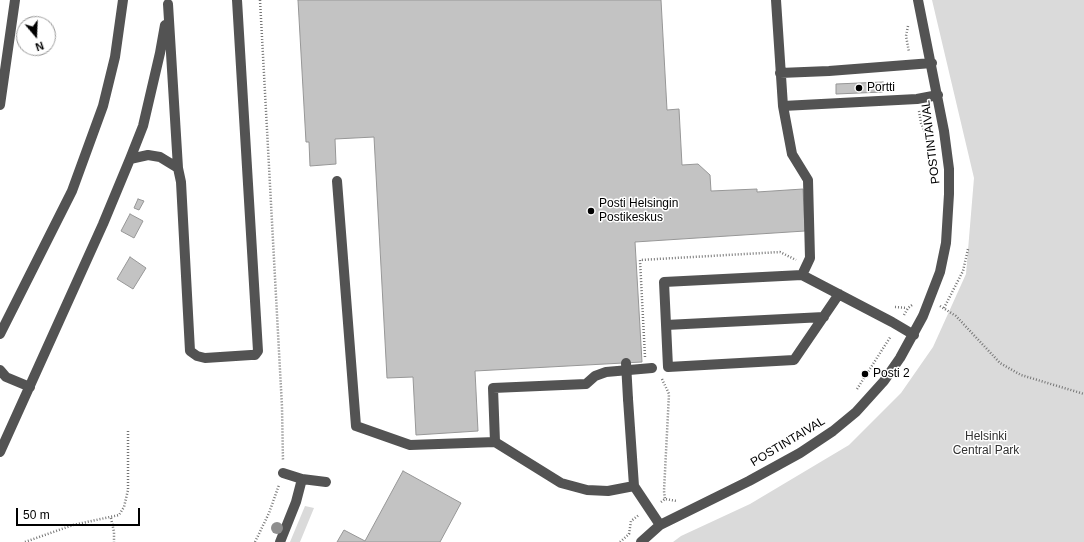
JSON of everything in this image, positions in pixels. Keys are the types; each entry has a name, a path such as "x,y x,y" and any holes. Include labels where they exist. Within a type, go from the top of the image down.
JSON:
{"street":[{"path":"0,105 15,0"},
{"path":"0,334 72,191 103,106 115,57 123,0"},
{"path":"168,2 178,168 181,182 190,351 197,356 205,358 254,355 258,351 237,0"},
{"path":"776,0 783,106 792,154 808,180 810,258 802,275"},
{"name":"POSTINTAIVAL","path":"641,542 660,525 687,510 749,481 800,453 833,431 856,412 884,381 914,335 928,306 940,272 948,224 949,169 938,95 918,0"},
{"path":"0,452 103,224 143,126 160,53 168,2"},
{"path":"780,72 829,71 932,63"},
{"path":"783,106 917,99 938,95"},
{"path":"130,159 148,155 160,157 178,168"},
{"path":"337,181 356,426 410,444 495,442 561,483 587,490 608,491 634,486"},
{"path":"839,294 794,360 668,367 664,282 802,275 839,294 914,335"},
{"path":"666,325 824,317"},
{"path":"626,363 634,486 660,525"},
{"path":"495,442 493,388 586,384 595,376 606,372 652,368"},
{"path":"0,370 6,376 30,387"},
{"path":"283,473 302,479 326,482"},
{"path":"280,542 296,502 302,479"}],"path":[{"path":"255,542 269,513 283,473 283,415 260,0"},
{"path":"968,249 963,271 944,308 956,316 1000,363 1021,375 1084,394"},
{"path":"25,542 73,525 111,518 119,515 124,508 128,490 128,430"},
{"path":"111,518 114,532 114,542"}],"green space":[{"name":"Helsinki Central Park","path":"932,0 1084,0 1084,542 673,542 681,536 750,504 849,445 901,393 933,347 966,274 974,178"},
{"path":"305,506 314,508 300,542 290,542"}],"building":[{"name":"Posti Helsingin Postikeskus","path":"298,0 661,0 667,110 679,109 682,165 698,164 710,175 711,191 757,189 757,192 803,189 805,231 635,242 642,362 475,371 478,431 416,435 413,377 387,378 374,137 335,139 336,164 310,166 309,142 306,142"},
{"name":"Portti","path":"883,82 883,92 836,94 836,84"},
{"path":"138,199 144,201 139,210 134,208"},
{"path":"130,214 143,221 134,238 121,231"},
{"path":"130,257 146,268 133,289 117,279"},
{"path":"403,471 461,503 440,542 337,542 344,530 365,541"}],"place":[{"name":"Portti","path":"859,88"},
{"name":"Posti Helsingin Postikeskus","path":"591,211"},
{"name":"Posti 2","path":"865,374"}]}
